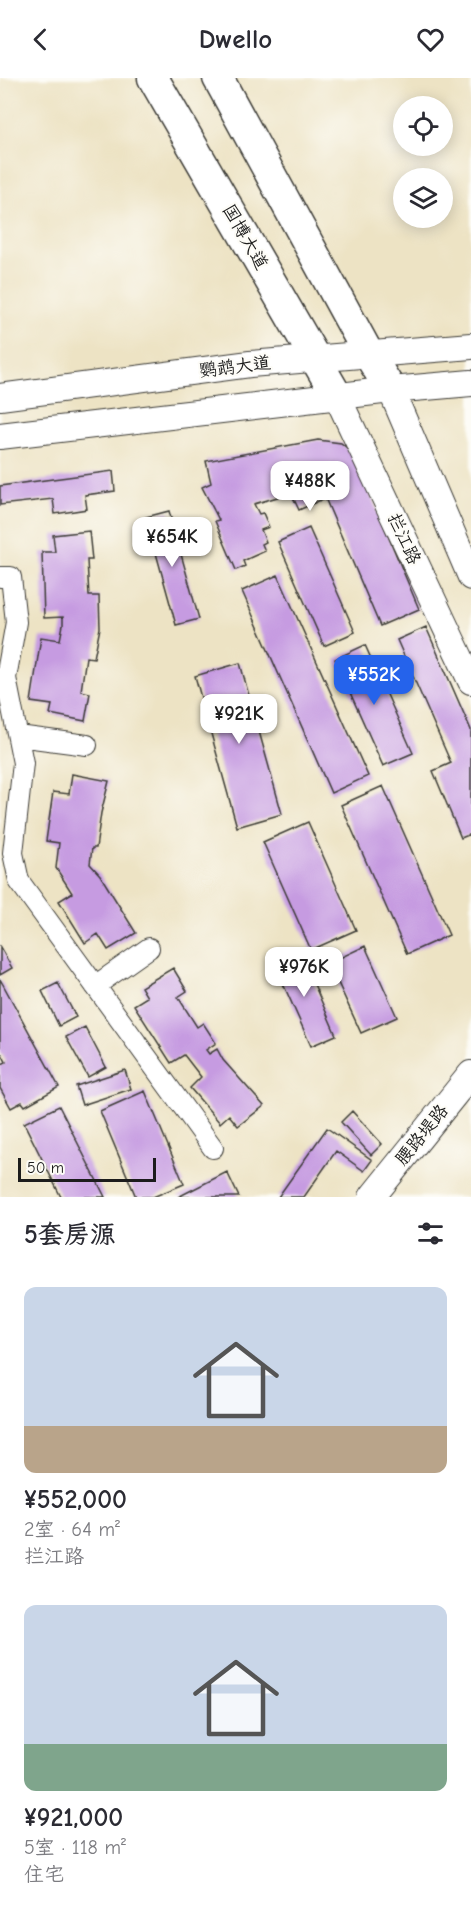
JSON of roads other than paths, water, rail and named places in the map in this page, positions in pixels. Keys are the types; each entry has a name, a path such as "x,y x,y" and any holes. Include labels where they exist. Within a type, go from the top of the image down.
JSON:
{"highway":[{"name":"国博大道","path":"153,78 337,396"},
{"path":"218,78 369,355 391,390"}],"main road":[{"name":"鹦鹉大道","path":"0,398 250,364 471,346"},
{"path":"0,435 391,390 471,383"},
{"path":"391,390 471,577"},
{"name":"拦江路","path":"337,396 471,681"},
{"name":"腰路堤路","path":"372,1197 471,1074"}],"street":[{"path":"0,577 11,577 16,622 6,678 23,763 13,853 19,881 213,1148"},
{"path":"18,736 87,745"},
{"path":"95,986 149,948"}]}
